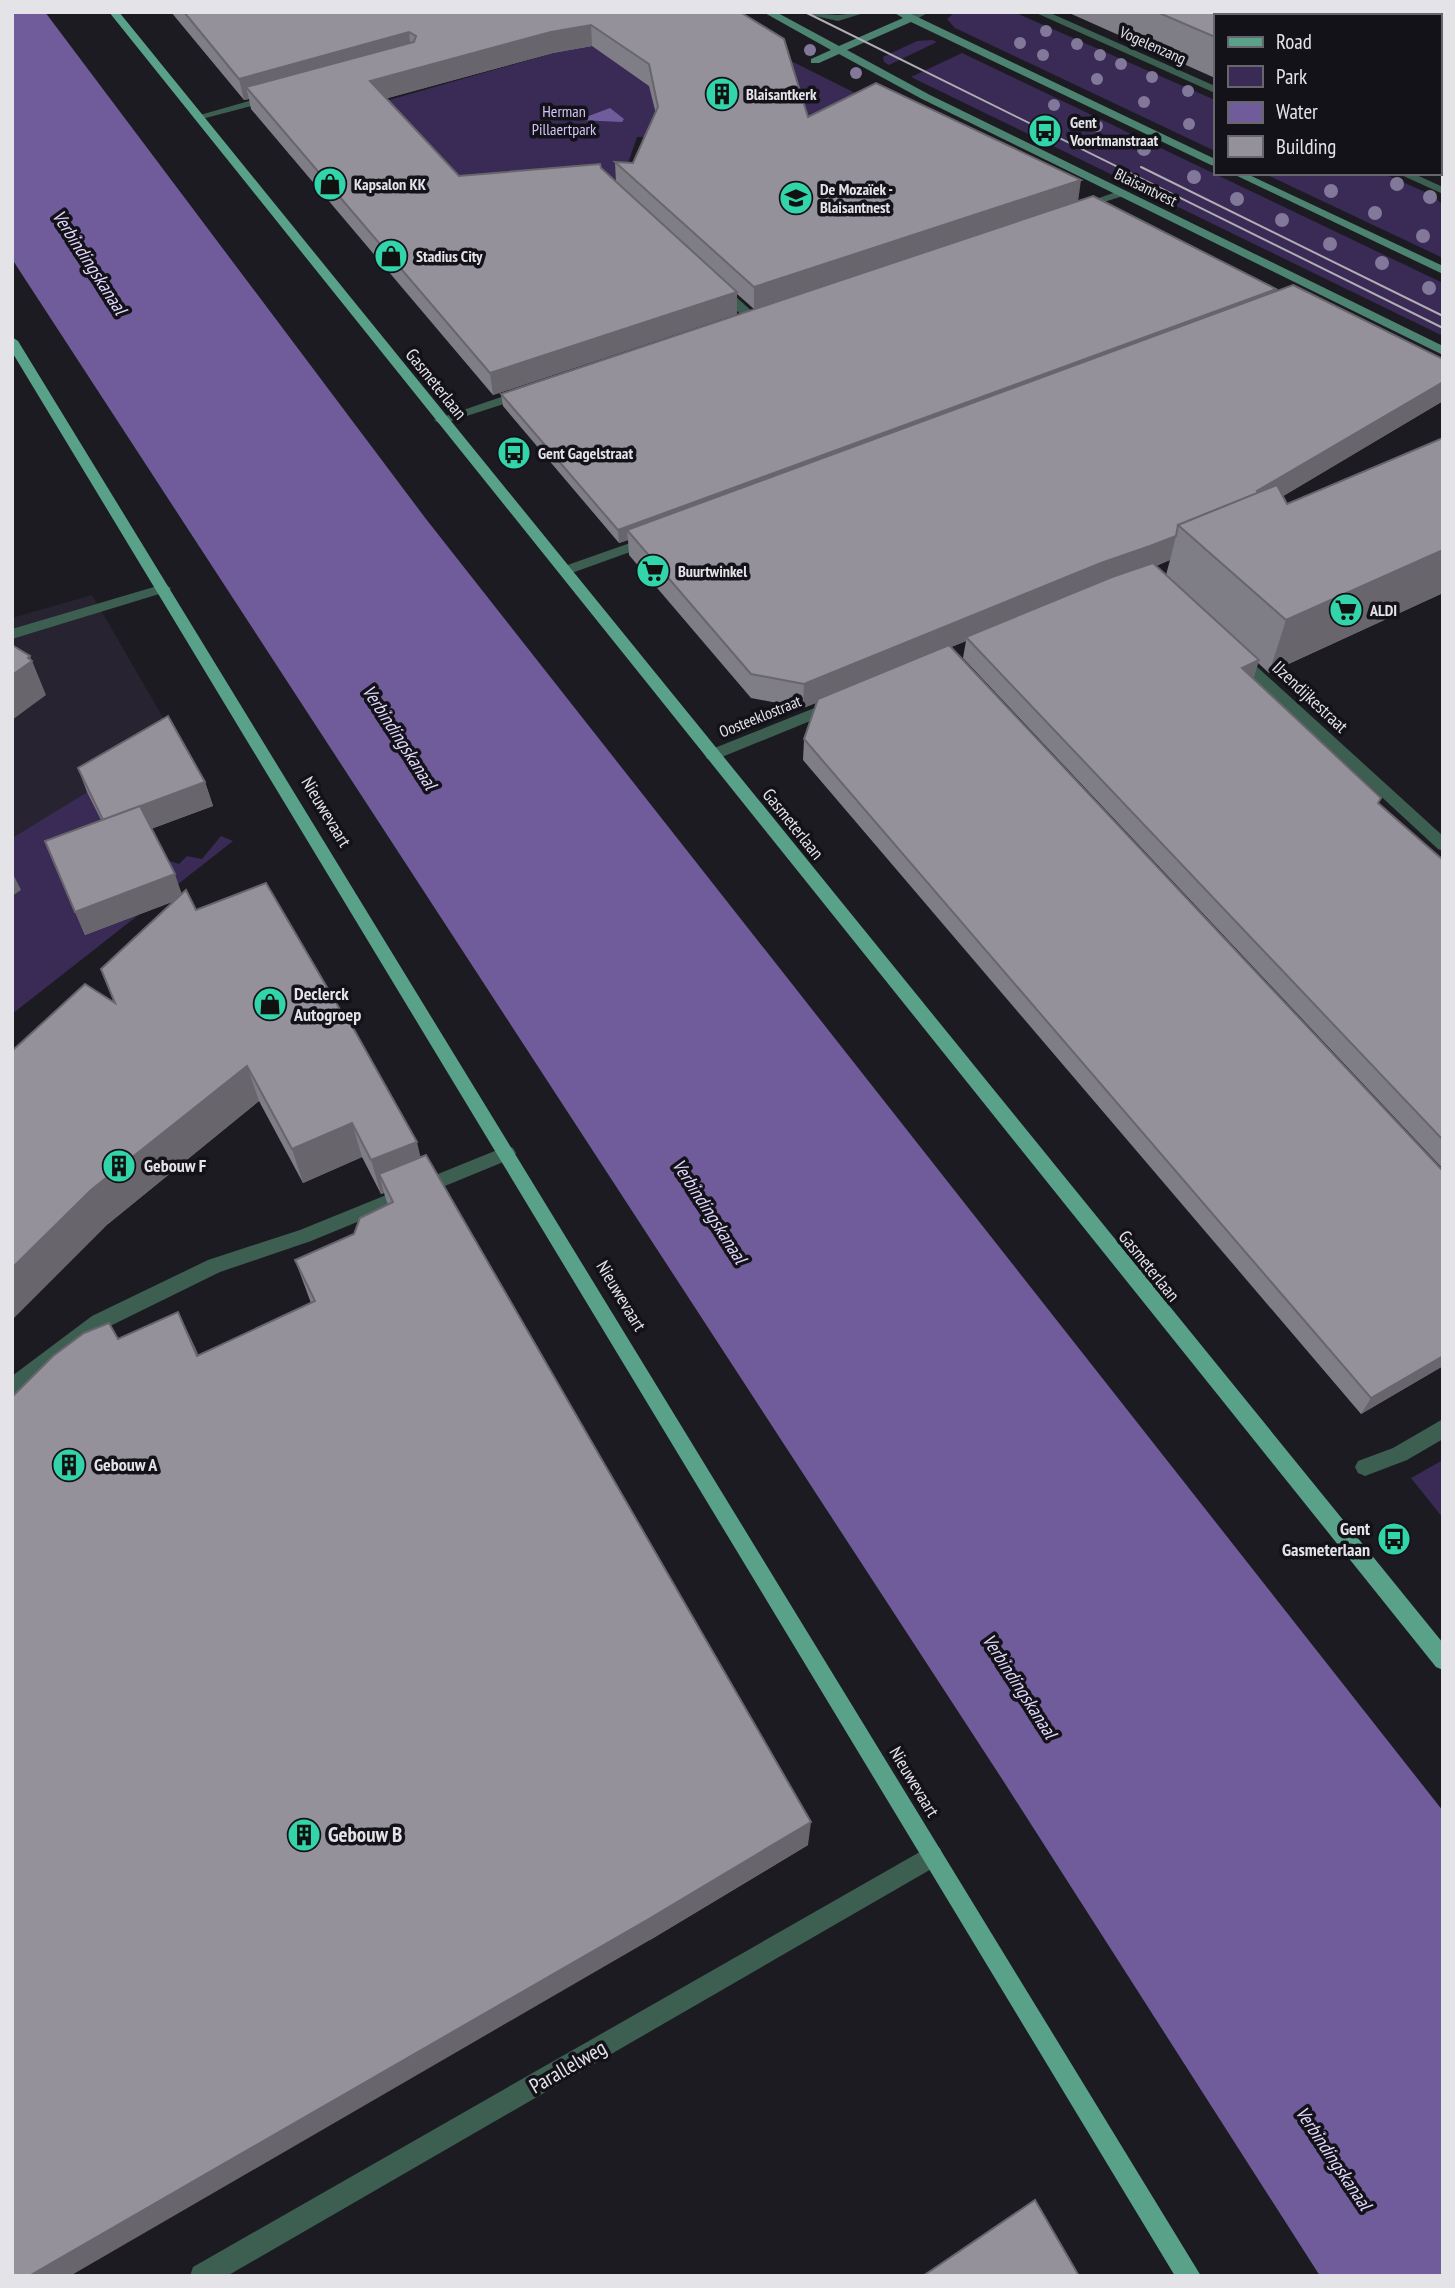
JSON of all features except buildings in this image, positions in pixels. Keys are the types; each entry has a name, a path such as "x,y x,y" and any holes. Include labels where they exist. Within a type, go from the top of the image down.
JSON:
{"main road":[{"name":"Gasmeterlaan","path":"114,12 440,420 1443,1660"},
{"name":"Blaisantvest","path":"768,12 837,51 1443,351"},
{"path":"898,12 1214,163"},
{"path":"815,61 911,18"},
{"path":"1240,175 1443,271"},
{"name":"Nieuwevaart","path":"12,341 1189,2276"}],"street":[{"path":"802,12 838,18 862,12"},
{"path":"911,18 924,12"},
{"name":"Vogelenzang","path":"1039,12 1214,90"},
{"path":"198,117 284,94"},
{"path":"1407,175 1443,191"},
{"path":"1071,210 1122,193"},
{"path":"710,280 751,317"},
{"path":"1299,300 1322,292"},
{"path":"738,322 764,313"},
{"path":"440,420 534,389"},
{"path":"564,571 662,536"},
{"path":"12,634 164,587"},
{"name":"IJzendijkestraat","path":"1231,650 1443,845"},
{"name":"Oosteeklostraat","path":"712,755 840,702"},
{"path":"12,1389 99,1322 214,1266 305,1236 507,1153"},
{"path":"1365,1467 1400,1454 1443,1428"},
{"name":"Parallelweg","path":"202,2276 932,1856"}],"shaded area":[{"path":"92,595 176,740 12,838 12,618"}],"green space":[{"path":"955,12 1014,12 1214,100 1214,151 955,28 947,19"},
{"path":"1302,12 1443,12 1443,122 1441,14"},
{"name":"Herman Pillaertpark","path":"649,35 761,46 893,112 782,136 637,137 621,184 547,190 292,157 287,153 392,125 375,104 553,53"},
{"path":"917,41 937,42 889,65 884,62 883,57"},
{"path":"962,53 1443,283 1443,336 911,77"},
{"path":"1267,175 1387,175 1432,195 1443,205 1443,258"},
{"path":"99,785 163,859 179,864 187,856 202,859 221,836 233,841 12,1014 12,838"},
{"path":"1443,1460 1443,1518 1411,1478"}],"water":[{"name":"Verbindingskanaal","path":"12,12 45,12 426,519 1443,1811 1443,2276 1320,2276 1004,1782 12,259"},
{"path":"610,108 624,119 622,122 578,120"}],"tram line":[{"path":"805,12 1443,328"},
{"path":"1141,167 1443,316"}],"place":[{"name":"Blaisantkerk","path":"722,94"},
{"name":"Gent Voortmanstraat","path":"1045,131"},
{"name":"Kapsalon KK","path":"330,184"},
{"name":"De Mozaïek - Blaisantnest","path":"796,198"},
{"name":"Stadius City","path":"391,256"},
{"name":"Gent Gagelstraat","path":"514,453"},
{"name":"Buurtwinkel","path":"653,571"},
{"name":"ALDI","path":"1346,610"},
{"name":"Declerck Autogroep","path":"270,1004"},
{"name":"Gebouw F","path":"119,1166"},
{"name":"Gebouw A","path":"69,1465"},
{"name":"Gent Gasmeterlaan","path":"1394,1539"},
{"name":"Gebouw B","path":"304,1835"}]}
